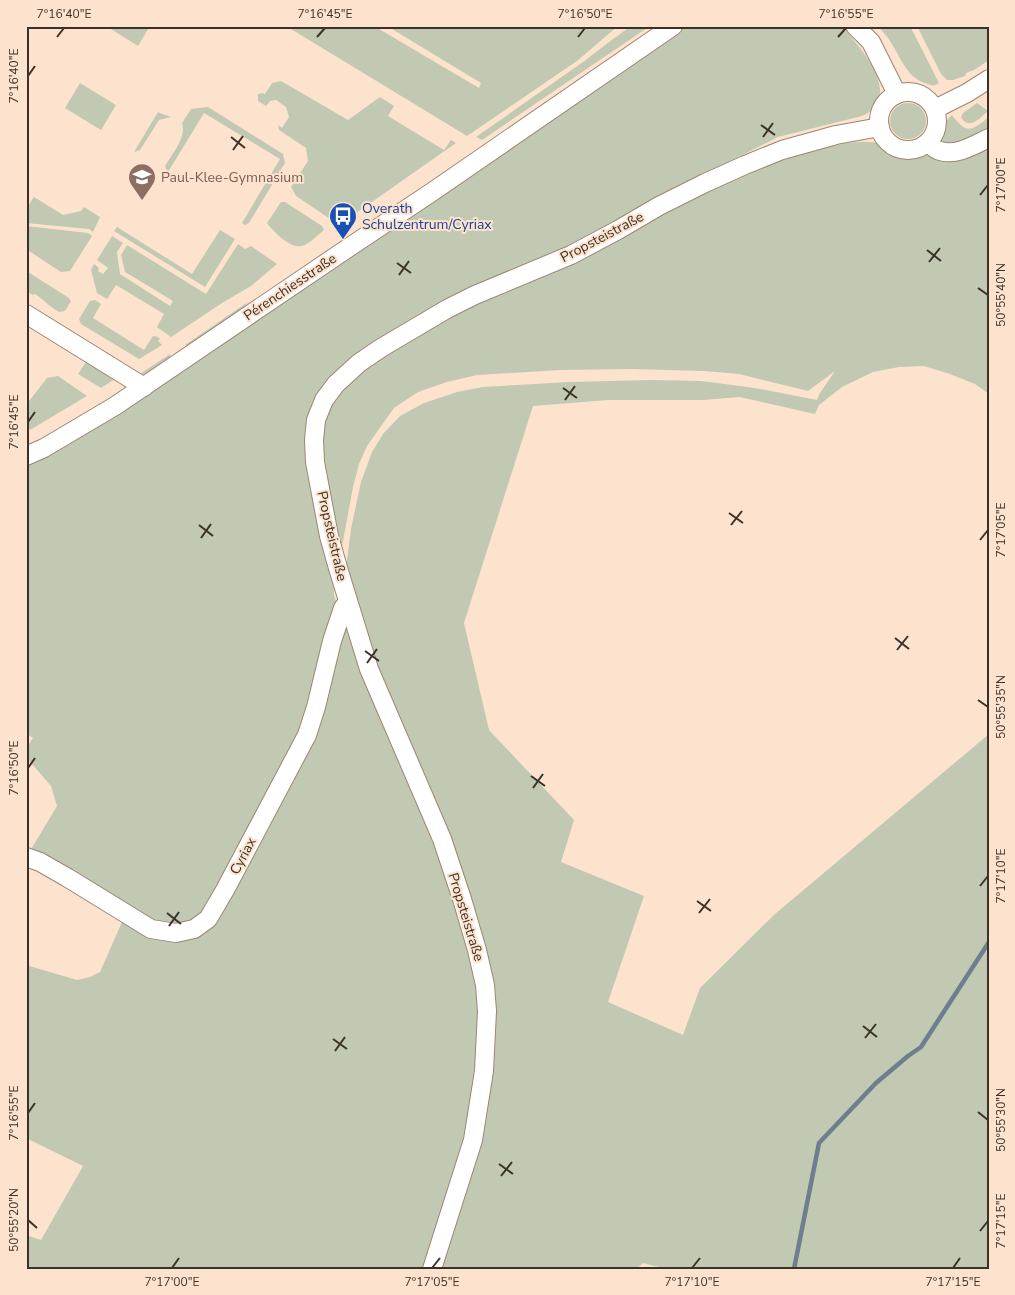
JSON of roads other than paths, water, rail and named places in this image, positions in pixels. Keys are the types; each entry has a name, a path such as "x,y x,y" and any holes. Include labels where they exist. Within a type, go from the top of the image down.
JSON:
{"street":[{"name":"Pérenchiesstraße","path":"26,456 44,448 144,387 673,26"},
{"path":"855,26 871,42 897,94"},
{"path":"935,109 987,81"},
{"path":"909,92 917,94 924,97 935,109 937,116 936,130 933,137 921,146 905,150 896,148 884,136 880,126 881,114 890,99 897,94 909,92"},
{"name":"Propsteistraße","path":"432,1269 473,1140 484,1072 487,1011 485,985 462,899 442,839 369,669 348,602 329,536 315,462 314,440 316,420 324,400 336,384 358,364 381,348 447,309 475,295 571,255 705,183 782,150 836,135 880,126"},
{"path":"928,142 938,151 951,152 962,150 989,138"},
{"path":"26,314 144,387"},
{"name":"Cyriax","path":"26,857 40,862 68,878 151,929 176,933 194,928 208,919 307,735 316,707 332,641 343,608 348,602"}],"waterway":[{"path":"794,1269 819,1143 876,1083 921,1047 989,942"}],"place":[{"name":"Paul-Klee-Gymnasium","path":"142,201"},
{"name":"Overath Schulzentrum/Cyriax","path":"343,240"}]}
